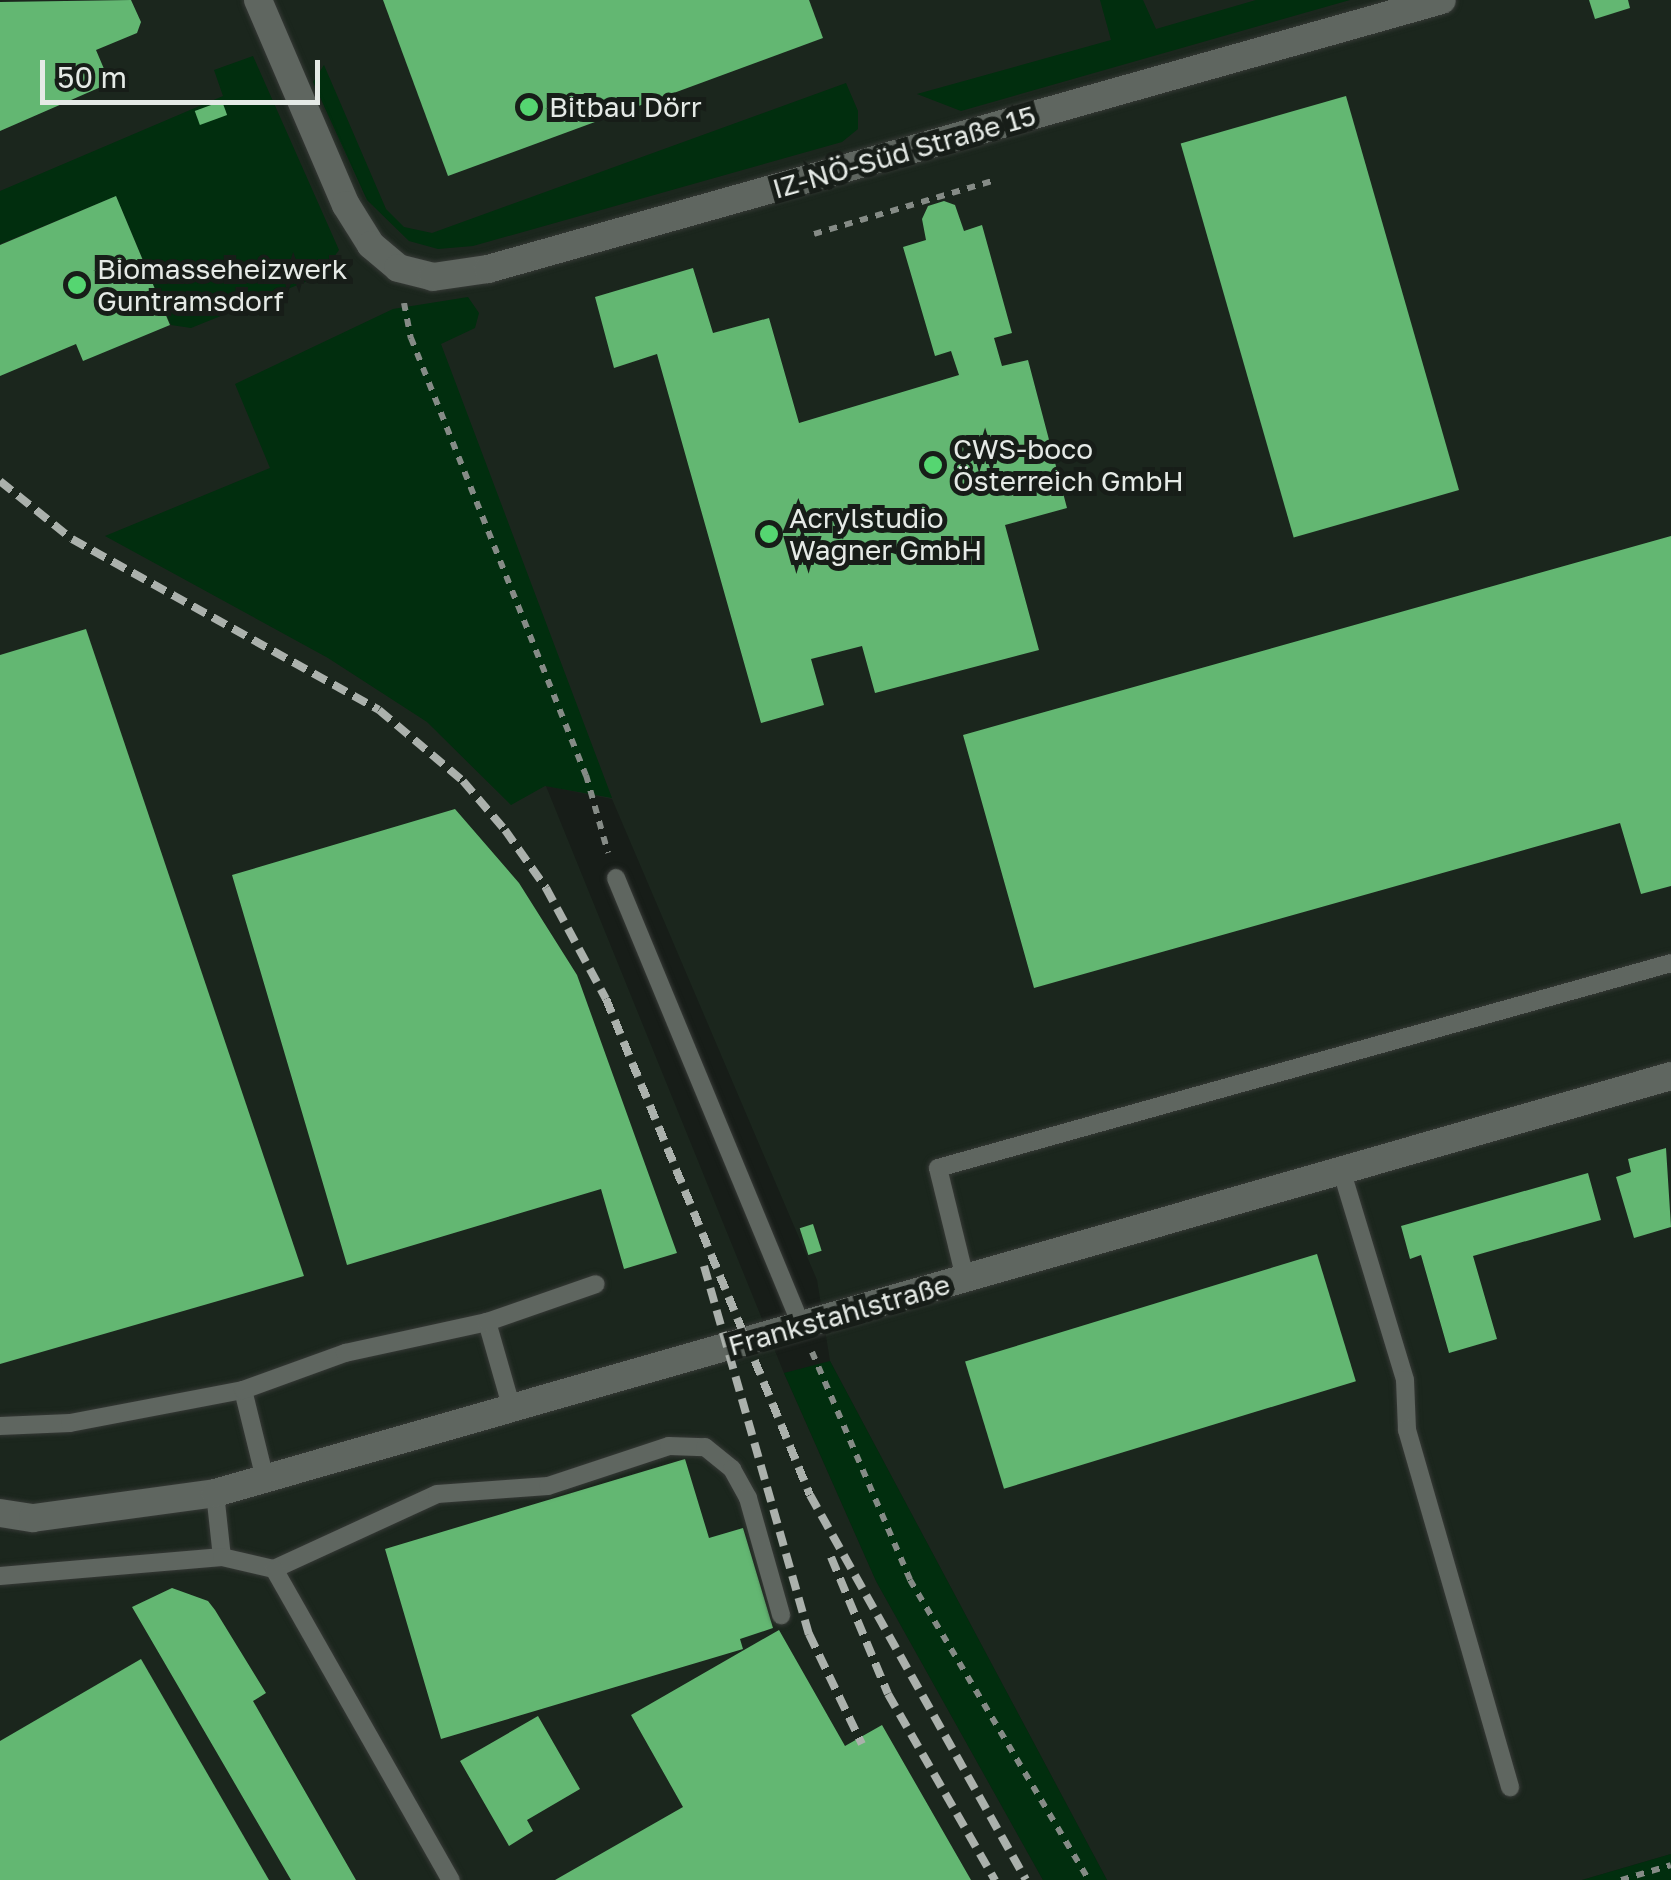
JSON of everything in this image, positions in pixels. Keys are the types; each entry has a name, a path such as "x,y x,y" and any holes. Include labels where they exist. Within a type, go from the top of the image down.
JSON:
{"street":[{"path":"258,0 346,205 371,244 398,268"},
{"name":"IZ-NÖ-Süd Straße 15","path":"398,268 433,277 488,268 1442,0"},
{"name":"Frankstahlstraße","path":"0,1514 33,1518 216,1493 1671,1076"}],"lane":[{"path":"616,878 802,1328"},
{"path":"965,1278 938,1168 1671,963"},
{"path":"1341,1170 1405,1380 1407,1430 1510,1787"},
{"path":"0,1426 70,1424 243,1390 345,1354 487,1322 596,1284"},
{"path":"487,1322 512,1408"},
{"path":"243,1390 266,1479"},
{"path":"0,1576 222,1557 274,1569 437,1494 548,1486 669,1446 706,1447 732,1468 748,1498 781,1615"},
{"path":"216,1493 222,1557"},
{"path":"274,1569 451,1880"}],"path":[{"path":"814,234 995,180"},
{"path":"398,268 411,338 586,775 616,878"},
{"path":"802,1328 910,1580 1089,1880"},
{"path":"1621,1880 1671,1865"}],"shaded area":[{"path":"0,0 1671,0 1671,1854 1582,1880 1107,1880 830,1361 817,1280 612,799 546,786 784,1373 876,1581 1043,1880 0,1880"}],"green space":[{"path":"1100,0 1143,0 1156,29 1256,0 1350,0 961,111 917,94 1111,40"},
{"path":"253,56 339,250 320,276 191,328 171,325 116,196 0,244 0,191 223,96 214,70"},
{"path":"324,65 386,209 404,227 432,233 846,83 858,111 858,129 842,142 473,246 438,249 409,241 367,200 313,82"},
{"path":"468,297 479,313 475,328 441,344 612,798 545,786 511,805 427,722 328,658 105,536 270,468 235,384 393,309"},
{"path":"830,1361 1107,1880 1043,1880 876,1581 784,1373"},
{"path":"1671,1854 1671,1880 1582,1880"}],"building":[{"path":"131,0 141,22 137,33 96,50 110,83 0,131 0,2"},
{"name":"Bitbau Dörr","path":"383,0 809,0 823,38 448,176"},
{"path":"1589,0 1628,0 1630,8 1595,19"},
{"path":"1346,96 1459,490 1294,538 1181,143"},
{"path":"222,101 227,115 200,125 195,111"},
{"name":"Biomasseheizwerk Guntramsdorf","path":"116,196 170,325 83,361 76,344 0,376 0,245"},
{"path":"944,201 955,205 964,231 982,225 1012,333 994,338 1002,366 1028,360 1067,508 1005,525 1039,650 875,693 862,646 811,659 824,705 761,723 657,354 614,368 595,297 693,268 713,333 769,318 799,423 959,375 951,351 935,356 903,247 926,240 922,219 928,206"},
{"path":"1671,536 1671,886 1641,894 1620,823 1034,988 963,735"},
{"path":"86,629 304,1276 0,1364 0,655"},
{"path":"455,809 519,883 577,975 677,1253 624,1269 601,1189 347,1265 232,875"},
{"path":"1666,1148 1671,1227 1634,1238 1616,1177 1631,1172 1628,1159"},
{"path":"1588,1173 1601,1220 1473,1256 1497,1339 1449,1353 1421,1255 1410,1259 1401,1226"},
{"path":"813,1224 822,1251 808,1255 800,1228"},
{"path":"1317,1254 1356,1381 1004,1489 965,1362"},
{"path":"685,1459 709,1538 743,1528 773,1628 740,1639 743,1649 441,1739 385,1549"},
{"path":"172,1588 208,1601 215,1610 266,1693 253,1701 356,1880 291,1880 132,1607"},
{"path":"779,1630 845,1746 882,1725 971,1880 555,1880 683,1807 631,1715"},
{"path":"141,1659 269,1880 0,1880 0,1741"},
{"path":"538,1716 580,1789 527,1820 533,1831 509,1846 460,1761"}],"railway":[{"path":"0,481 72,539 379,710 463,781 505,830 546,888 606,999 810,1495 1026,1880"},
{"path":"704,1266 809,1634 862,1744"},
{"path":"831,1557 888,1694 995,1880"}],"place":[{"name":"Bitbau Dörr","path":"529,107"},
{"name":"Biomasseheizwerk Guntramsdorf","path":"77,285"},
{"name":"CWS-boco Österreich GmbH","path":"933,465"},
{"name":"Acrylstudio Wagner GmbH","path":"769,534"}]}
